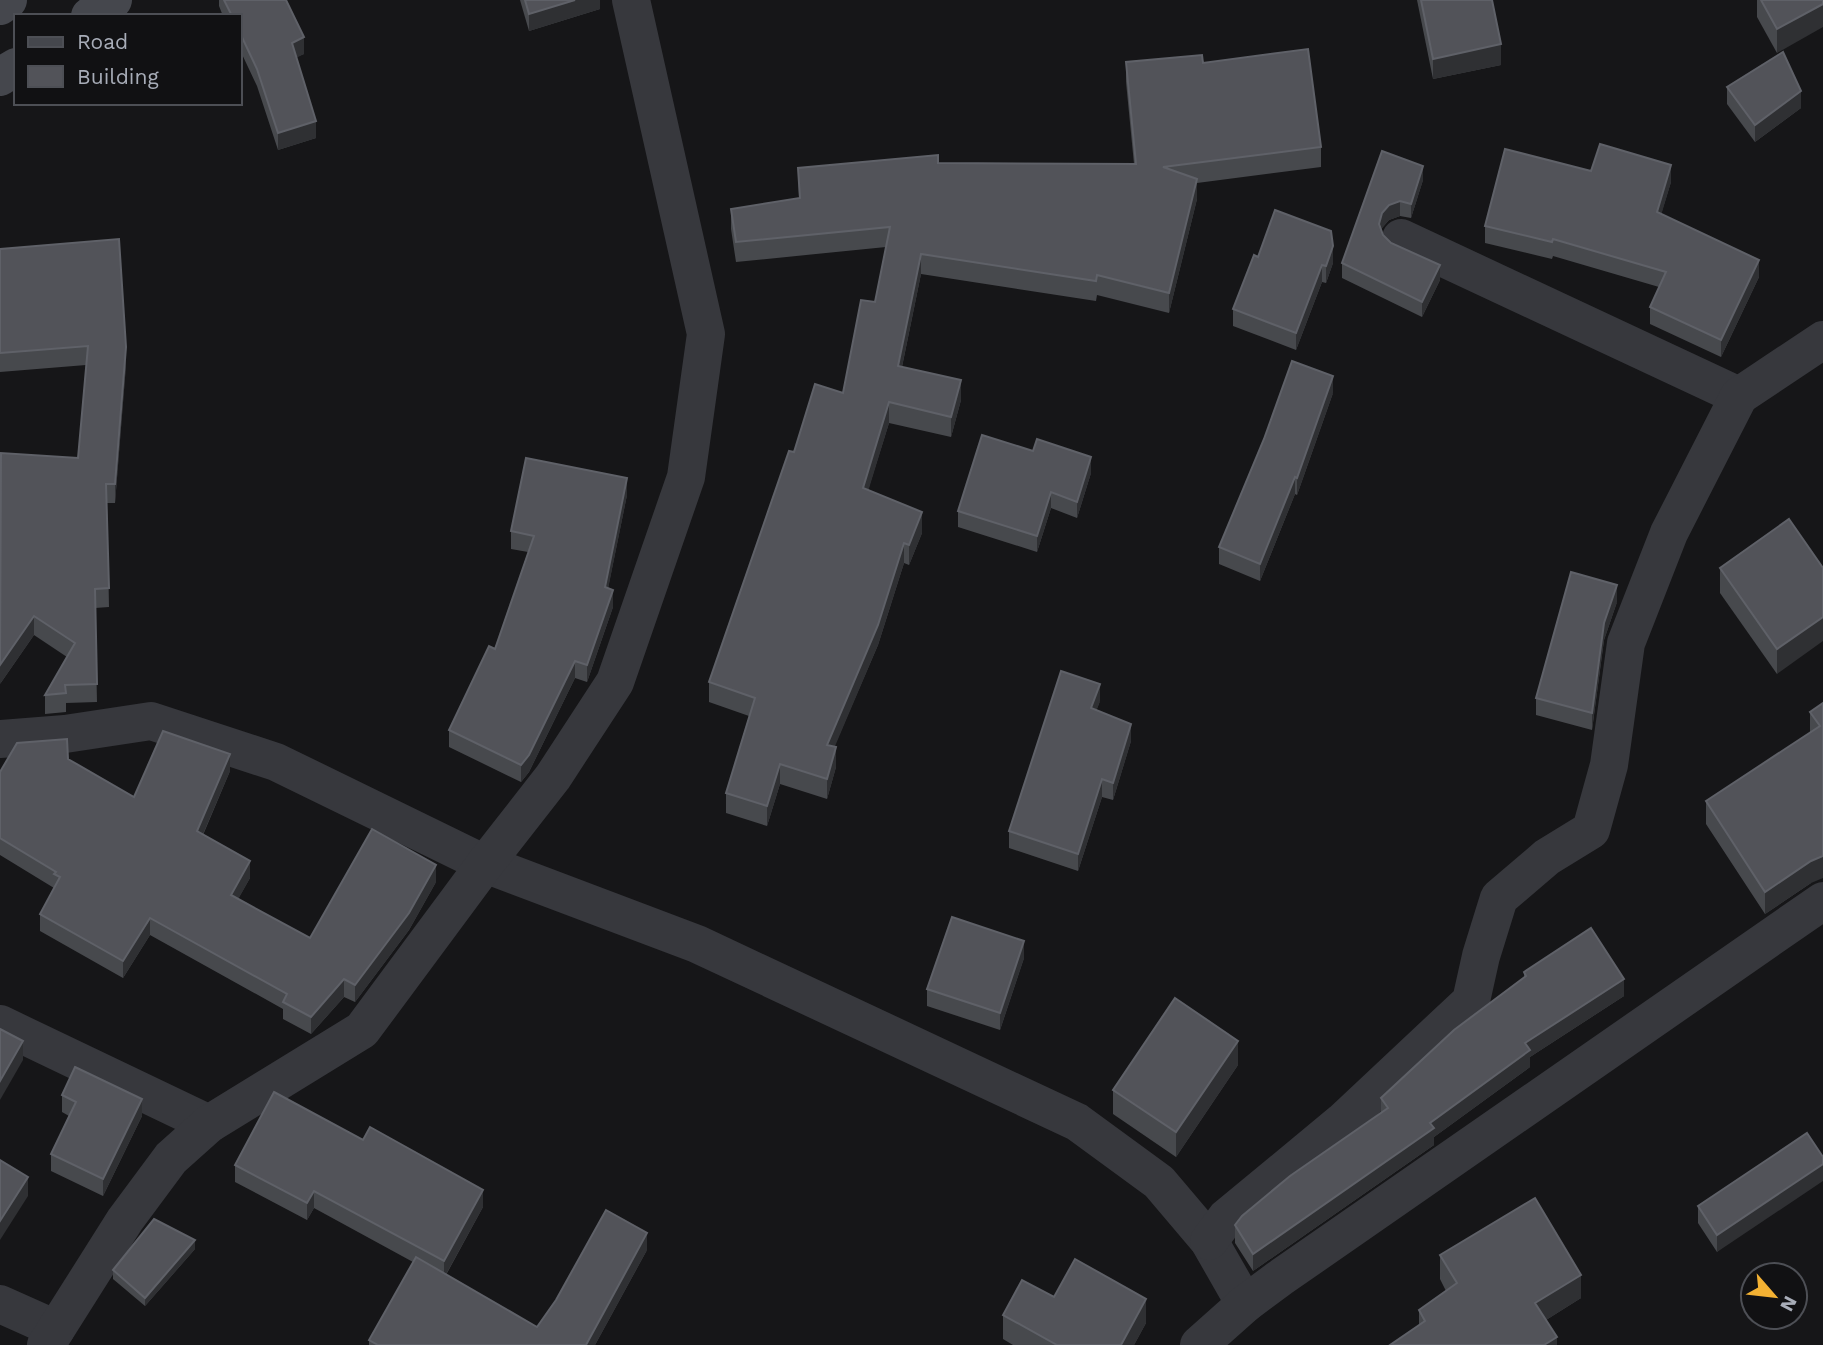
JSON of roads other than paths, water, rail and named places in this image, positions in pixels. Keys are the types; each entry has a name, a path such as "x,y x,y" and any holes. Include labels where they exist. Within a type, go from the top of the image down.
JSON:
{"main road":[{"path":"0,6 8,0"},
{"path":"93,14 113,0"}],"street":[{"path":"0,1304 51,1337 125,1220 171,1158 209,1124 362,1030 553,777 615,682 686,477 706,334 631,0"},
{"path":"1401,238 1739,396"},
{"path":"1209,1241 1226,1218 1342,1122 1471,1001 1481,956 1499,898 1547,857 1591,830 1609,765 1626,643 1669,533 1739,396 1823,340"},
{"path":"0,738 65,734 151,721 276,762 485,864 696,944 1077,1122 1159,1182 1209,1241 1245,1304"},
{"path":"1199,1345 1245,1304 1823,901"},
{"path":"0,1024 209,1124"}]}
